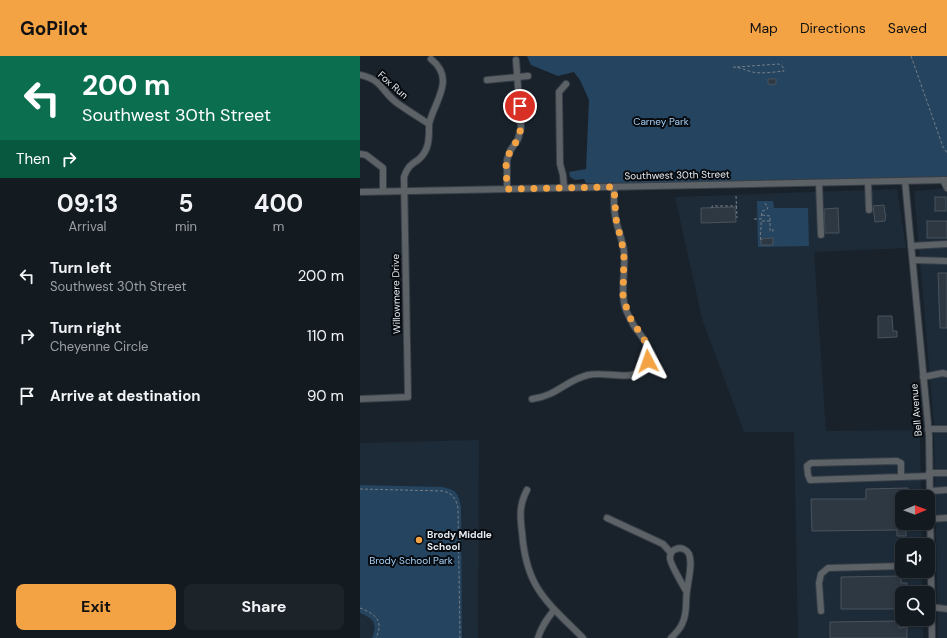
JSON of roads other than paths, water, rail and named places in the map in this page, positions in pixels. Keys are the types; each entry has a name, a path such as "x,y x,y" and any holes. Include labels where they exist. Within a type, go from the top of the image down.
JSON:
{"street":[{"path":"404,191 404,177 407,169 422,156 428,145 429,124 444,81 440,68 431,59"},
{"path":"507,189 507,160 510,151 518,139 521,128 516,60"},
{"name":"Fox Run","path":"360,75 373,79 382,85 396,102 429,124"},
{"path":"487,80 528,76"},
{"path":"564,187 560,164 559,92 566,84"},
{"path":"360,154 366,155 382,168 383,192"},
{"path":"945,180 947,188"},
{"name":"Southwest 30th Street","path":"360,192 945,180"},
{"name":"Bell Avenue","path":"905,181 924,377 928,429 930,490"},
{"path":"819,182 821,235"},
{"path":"868,182 869,210"},
{"path":"532,398 548,395 570,382 588,374 597,373 630,376 641,371 648,361 649,349 647,344 629,316 624,301 624,252 616,219 614,187"},
{"name":"Willowmere Drive","path":"360,399 408,397 404,191"},
{"path":"911,246 947,244"},
{"path":"913,260 947,261"},
{"path":"924,377 943,373 947,374"},
{"path":"928,429 947,429"},
{"path":"901,477 901,463 897,461 811,463 807,466 810,480 901,477 947,473"},
{"path":"527,490 522,500 520,511 524,558 531,577 535,586 547,602 583,638"},
{"path":"935,491 947,490"},
{"path":"607,518 663,544 671,553"},
{"path":"935,519 947,518"},
{"path":"671,638 677,632 684,620 687,605 686,591 689,578 690,556 687,550 681,548 675,549 671,553 670,560 686,591"},
{"path":"821,611 819,583 821,574 828,568 895,566"},
{"path":"935,608 947,609"},
{"path":"538,638 540,630 554,610"},
{"name":"Bell Avenue","path":"932,626 932,638"}],"place":[{"name":"Brody Middle School","path":"419,540"}],"park label":[{"name":"Carney Park","path":"661,121"},
{"name":"Brody School Park","path":"411,560"}]}
